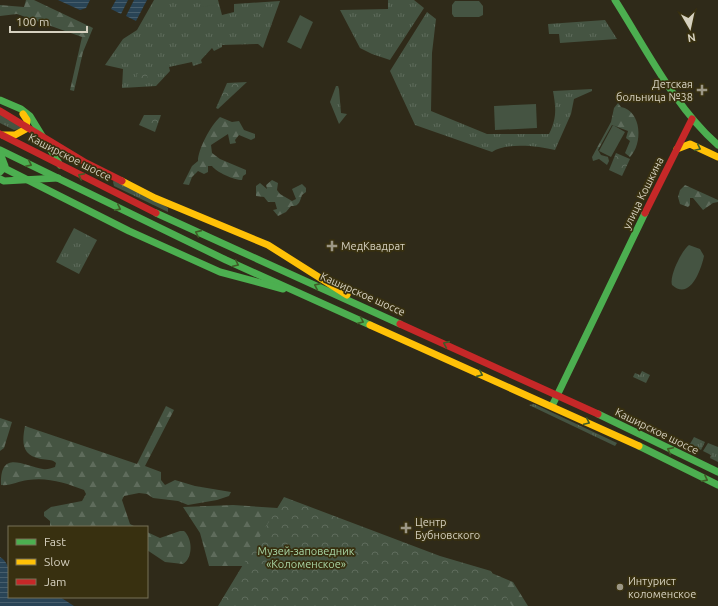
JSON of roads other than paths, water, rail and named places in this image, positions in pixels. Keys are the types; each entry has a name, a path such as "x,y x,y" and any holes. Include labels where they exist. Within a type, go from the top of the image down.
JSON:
{"main road":[{"path":"615,0 645,49 692,119 704,133 718,144"},
{"path":"0,100 25,112 34,122 60,165"},
{"path":"1,134 15,135 24,131 27,125 24,115 14,106"},
{"path":"0,111 86,162 155,198 258,240 286,255 365,307"},
{"name":"улица Кошкина","path":"552,406 692,119"},
{"path":"686,132 694,131 704,133"},
{"name":"Каширское шоссе","path":"1,134 168,219 558,395 718,472"},
{"path":"677,149 690,144 718,157"},
{"path":"0,152 5,166 0,172"},
{"name":"Каширское шоссе","path":"0,152 58,178 300,294 552,406 718,485"},
{"path":"0,166 129,231 220,272 300,294"},
{"path":"0,179 4,181 58,178"}],"water":[{"path":"58,0 90,0 86,8 80,10"},
{"path":"116,0 128,0 121,14 111,9"},
{"path":"134,0 147,0 136,21 126,16"},
{"path":"0,557 4,560 8,568 8,598 62,598 74,606 0,606"}],"place":[{"name":"Детская больница №38","path":"702,90"},
{"name":"МедКвадрат","path":"332,246"},
{"name":"Центр Бубновского","path":"406,528"},
{"name":"Интурист коломенское","path":"620,587"}],"park label":[{"name":"Музей-заповедник «Коломенское»","path":"306,557"}]}
